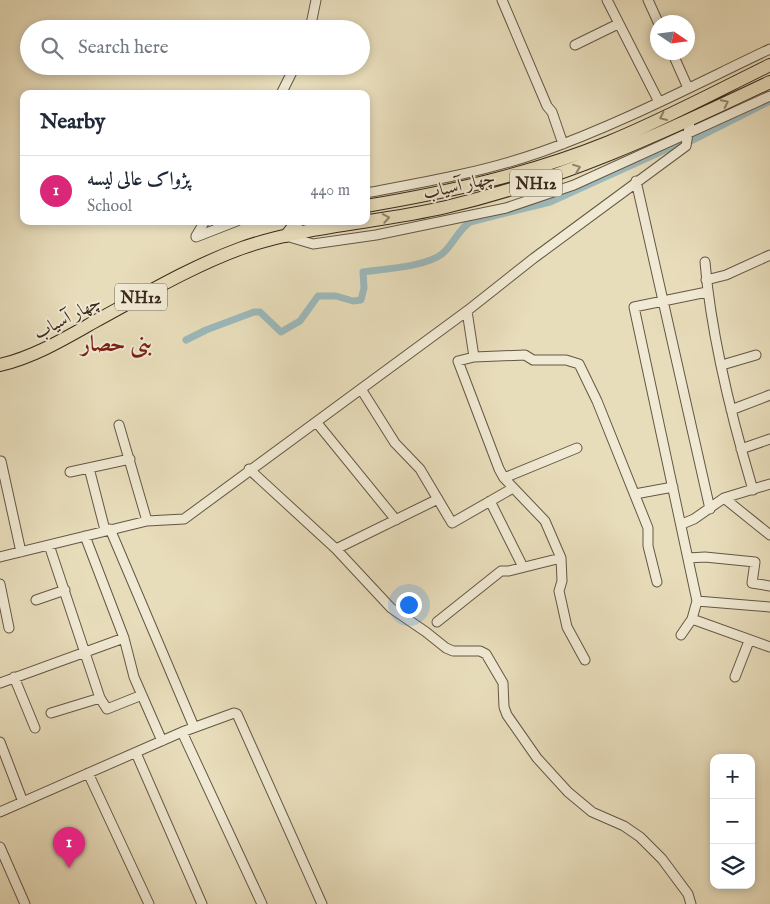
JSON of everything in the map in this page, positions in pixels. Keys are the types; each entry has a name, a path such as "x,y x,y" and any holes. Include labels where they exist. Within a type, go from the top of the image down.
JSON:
{"highway":[{"name":"چهار آسیاب","path":"370,205 456,190 513,176 609,142 770,65"},
{"name":"چهار آسیاب","path":"370,221 443,208 521,188 573,170 690,121 770,82"},
{"path":"286,236 295,225"},
{"name":"چهار آسیاب","path":"0,365 36,353 204,263 244,247 286,236 348,225"}],"street":[{"path":"312,20 316,0"},
{"path":"502,0 547,106 552,112 563,144"},
{"path":"607,0 659,102"},
{"path":"648,0 655,15"},
{"path":"575,45 618,24"},
{"path":"370,192 457,176 563,144 606,127 770,49"},
{"path":"676,60 688,88"},
{"path":"283,90 290,75"},
{"path":"286,236 314,244 376,235 506,208 574,186 770,96"},
{"path":"0,556 147,521 184,519 249,469 317,423 361,388 467,312 636,181 686,146 690,121"},
{"path":"636,181 710,509"},
{"path":"203,225 196,237 227,225"},
{"path":"706,280 726,275 770,256"},
{"path":"705,262 707,292 731,410 741,449 756,489 770,495"},
{"path":"681,635 692,619 698,601 634,307 707,292"},
{"path":"467,312 474,357"},
{"path":"585,660 568,627 563,609 559,591 562,581 561,558 545,521 504,478 458,361 474,357 525,355 533,360 566,360 579,364 648,528 648,546 657,582"},
{"path":"722,365 756,355"},
{"path":"361,388 395,444 420,469 452,523 514,488"},
{"path":"731,410 770,395"},
{"path":"317,423 396,520"},
{"path":"119,425 147,521"},
{"path":"741,449 770,439"},
{"path":"504,478 577,448"},
{"path":"70,472 130,459"},
{"path":"1,461 21,552"},
{"path":"89,468 108,530 194,727"},
{"path":"249,469 336,549 390,608 426,632 438,644 453,651 473,650 486,654 503,683 504,707 507,715 537,758 568,792 592,812 624,826 640,837 667,866 688,894 691,904"},
{"path":"682,524 694,520 724,498 770,484"},
{"path":"635,494 673,487"},
{"path":"724,498 770,535"},
{"path":"336,549 438,499"},
{"path":"490,501 523,568"},
{"path":"85,536 124,638 134,678 162,741"},
{"path":"49,545 100,698 107,709 142,695"},
{"path":"688,558 705,557 755,562 752,583 770,586"},
{"path":"437,622 501,571 523,568 561,558"},
{"path":"0,584 9,628"},
{"path":"36,600 65,590"},
{"path":"698,601 770,607"},
{"path":"692,619 770,647"},
{"path":"0,683 124,638"},
{"path":"734,677 749,641"},
{"path":"14,678 35,728"},
{"path":"51,713 100,698"},
{"path":"0,812 182,732 234,713 237,714 322,904"},
{"path":"182,732 262,904"},
{"path":"0,742 23,802"},
{"path":"136,753 202,904"},
{"path":"88,772 149,904"},
{"path":"0,847 25,904"}],"waterway":[{"path":"689,142 770,101"},
{"path":"186,340 206,330 254,312 260,312 281,332 300,321 318,296 336,296 353,301 361,300 364,288 363,272 415,265 435,258 446,250 462,229 470,222 550,202 678,144"}],"place":[{"name":"پژواک عالی لیسه","path":"69,868"}],"district":[{"name":"بنی حصار","path":"117,343"}]}
